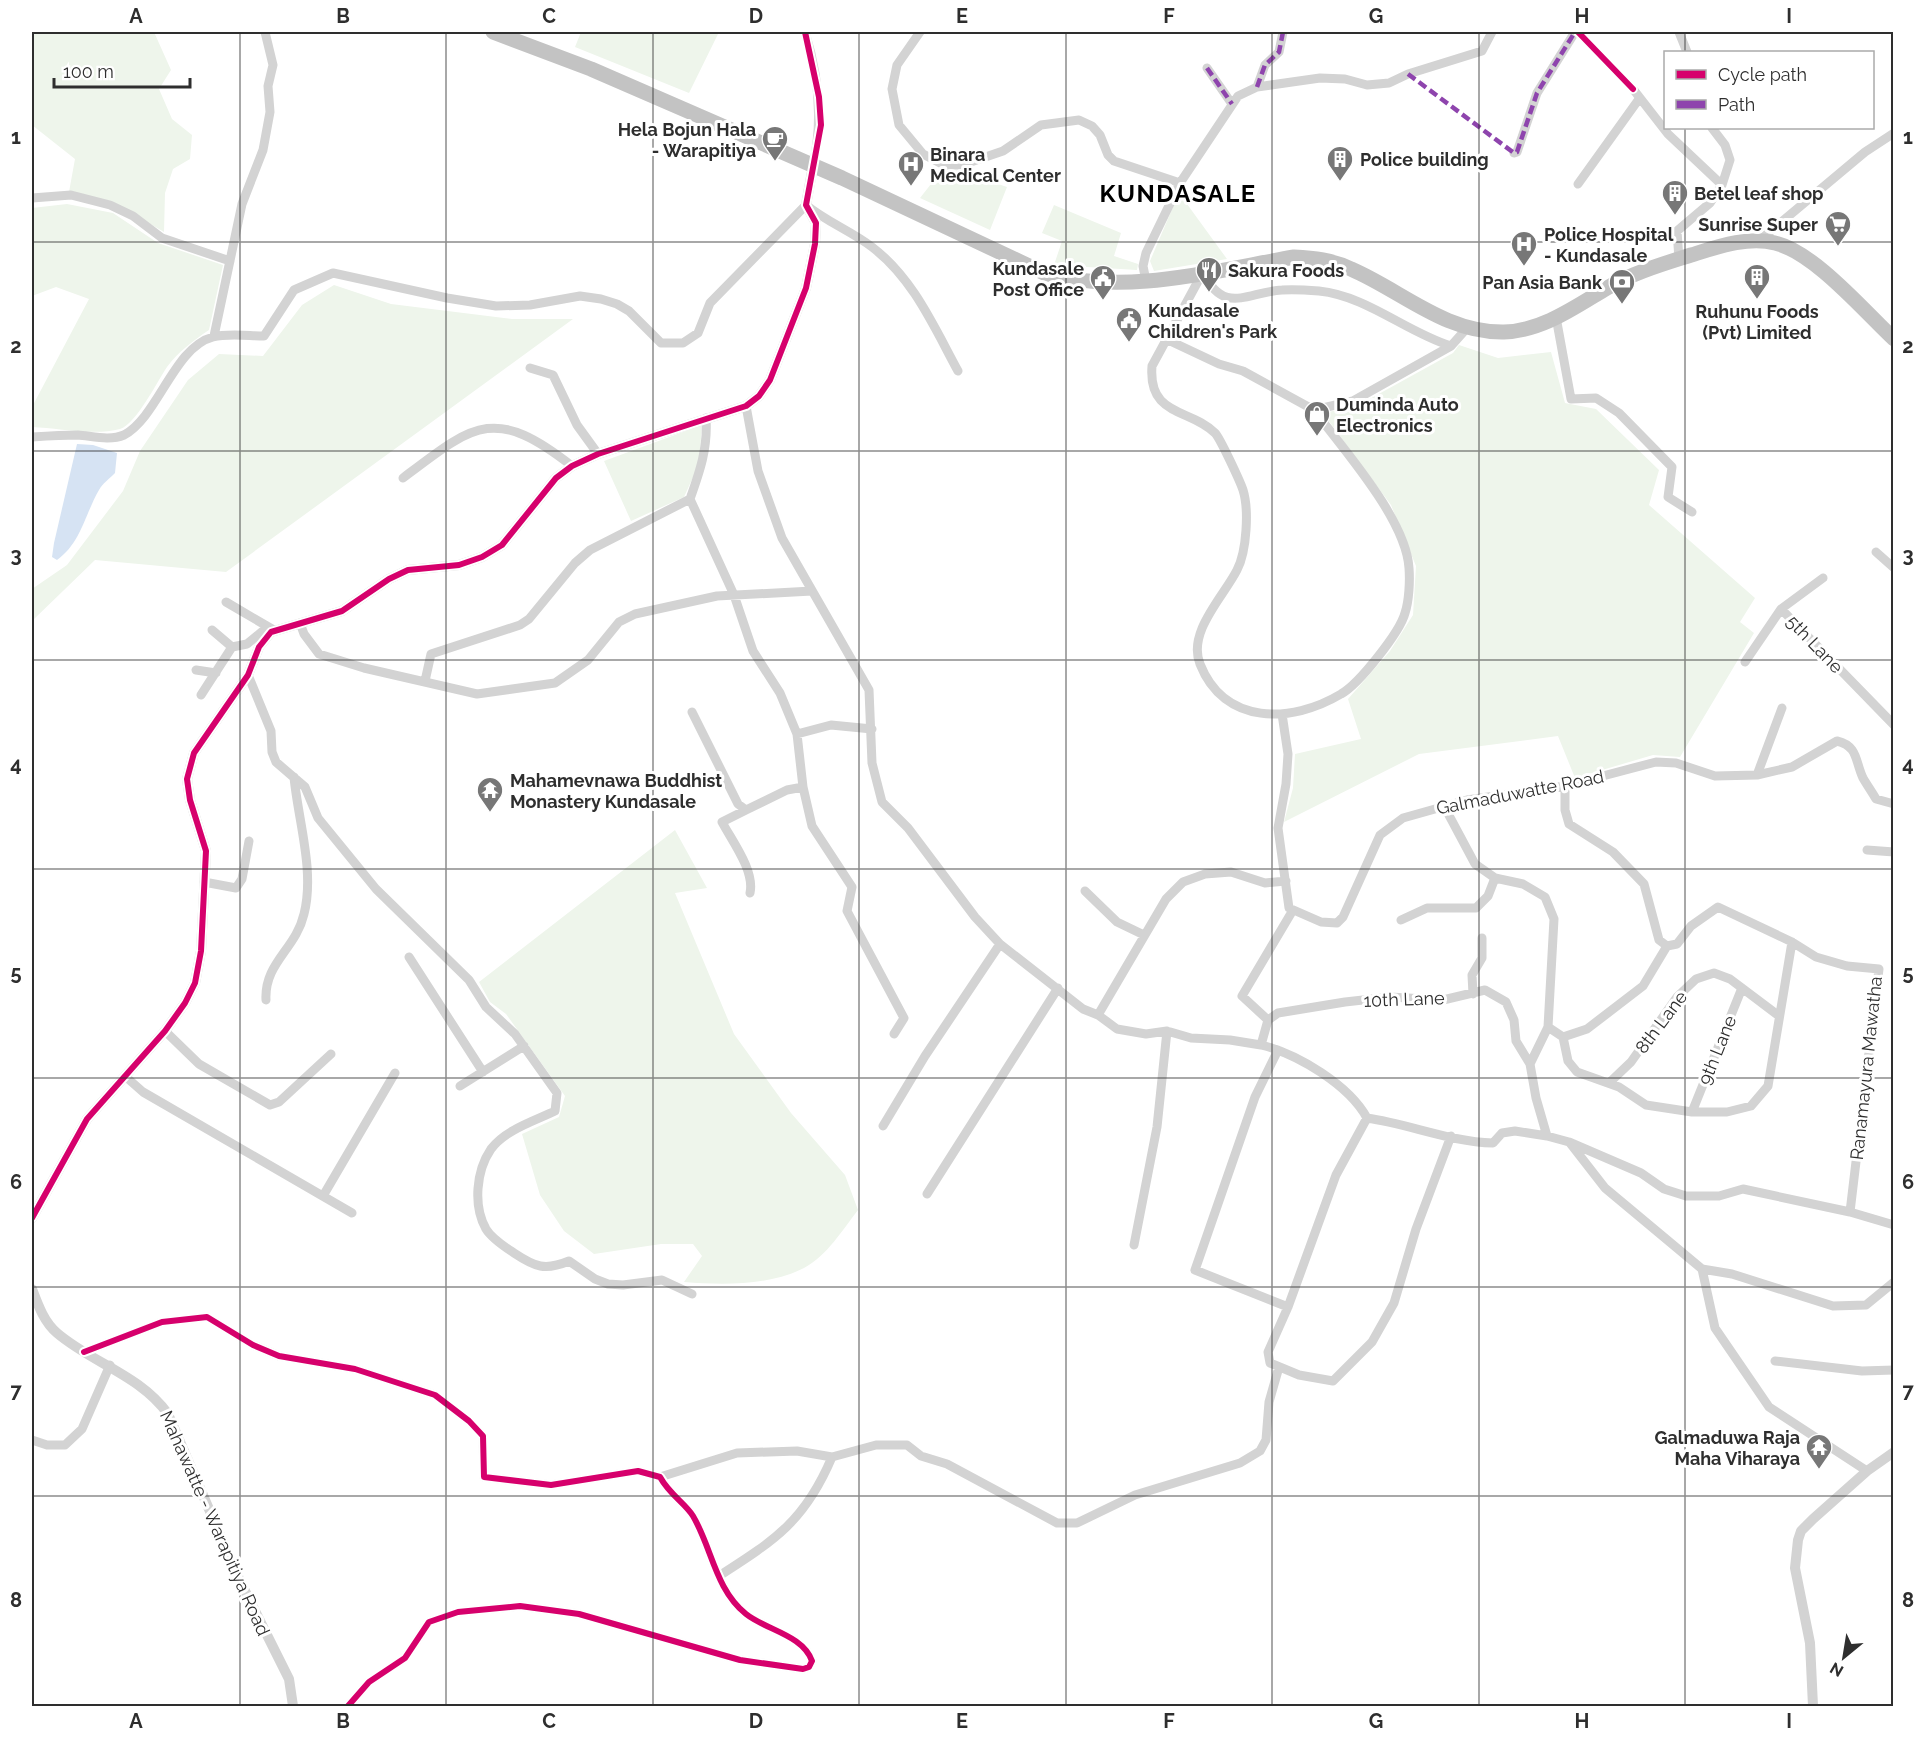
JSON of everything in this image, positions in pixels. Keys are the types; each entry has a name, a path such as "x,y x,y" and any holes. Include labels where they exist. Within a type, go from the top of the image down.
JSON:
{"highway":[{"path":"493,32 591,69 813,166 1044,273 1091,282 1146,281 1294,257 1332,262 1366,276 1417,307 1467,328 1504,332 1527,329 1556,317 1615,283 1679,259 1710,249 1759,241 1787,246 1806,257 1893,339"}],"street":[{"path":"214,336 242,204 262,150 270,112 268,86 273,65 266,32"},
{"path":"32,437 76,435 111,438 124,434 150,409 181,362 198,344 214,336 264,336 294,290 333,273 447,298 496,306 530,305 580,296 600,299 617,303 661,343 683,343 698,333 710,303 806,205 821,125 819,97 805,32"},
{"path":"920,32 897,65 891,89 899,124 923,154 944,165 962,165 1003,151 1041,125 1079,120 1092,126 1100,135 1108,155 1114,161 1180,183"},
{"path":"1257,87 1264,65 1279,52 1283,32"},
{"path":"1146,281 1143,266 1146,253 1180,183 1238,96 1257,87 1320,78 1367,85 1389,83 1408,74 1482,51 1492,32"},
{"path":"1514,153 1517,152 1537,93 1575,32"},
{"path":"1679,32 1687,51"},
{"path":"1207,68 1232,104"},
{"path":"1633,89 1668,134 1722,184"},
{"path":"1578,184 1640,99"},
{"path":"1679,259 1677,231 1704,209 1722,184 1730,160 1725,145 1713,129"},
{"path":"1759,241 1865,152 1893,133"},
{"path":"32,198 71,195 110,205 133,216 162,238 230,261"},
{"path":"806,205 822,218 871,246 892,264 908,282 958,370"},
{"path":"201,695 232,647 247,644 264,630 273,631 342,610 389,579 408,570 459,565 482,557 501,545 556,478 572,466 598,454 746,406 759,396 771,380 806,288 815,244 816,223 806,205"},
{"path":"1168,340 1219,364 1243,371 1314,410 1386,507 1403,545 1409,567 1405,614 1386,648 1343,694 1307,710 1282,714 1250,712 1231,705 1220,697 1210,684 1199,662 1197,649 1203,626 1238,568 1247,525 1243,490 1215,433 1170,407 1158,396 1151,382 1152,366 1203,272"},
{"path":"1203,272 1211,289 1230,298 1244,299 1281,290 1321,291 1364,304 1402,326 1451,346"},
{"path":"1556,317 1571,399 1596,399 1619,413 1672,467 1668,497 1692,512"},
{"path":"1314,410 1353,400 1451,346 1467,328"},
{"path":"531,368 553,375 577,425 598,454"},
{"path":"746,406 758,471 782,538 869,690 872,763 882,802 908,828 975,917 1000,944 1083,1009 1098,1015 1117,1029 1146,1034 1167,1031 1191,1038 1230,1040 1278,1050 1290,1055 1344,1089 1359,1104 1367,1118"},
{"path":"425,681 431,654 520,625 529,619 575,563 590,550 690,499 703,464 707,438 706,418"},
{"path":"403,478 452,441 473,430 494,426 513,429 550,449 572,466"},
{"path":"690,499 734,595 753,651 780,693 797,734 803,787 812,826 852,887 847,911 904,1018 894,1034"},
{"path":"1876,552 1893,568"},
{"path":"1781,609 1823,578"},
{"path":"300,623 304,634 320,654 364,668 477,694 510,692 555,683 588,660 619,622 635,614 717,596 812,591"},
{"path":"226,602 273,631"},
{"name":"5th Lane","path":"1745,662 1781,609 1893,725"},
{"path":"212,630 232,647"},
{"path":"33,1211 87,1119 165,1030 185,1003 195,982 201,951 206,852 190,800 187,779 194,753 248,675 259,646 273,631"},
{"path":"196,670 216,673"},
{"path":"248,675 271,731 276,762 305,787 318,818 370,881 470,980 486,1007 500,1017 524,1046 557,1093 558,1103 555,1112 520,1127 492,1148 483,1165 478,1206 487,1230 501,1244 532,1266 556,1266 569,1261 595,1279 608,1284 624,1285 662,1280 692,1294"},
{"path":"1757,775 1782,708"},
{"path":"692,712 738,804 746,810"},
{"path":"1261,1045 1268,1020 1242,996 1293,910 1289,908 1278,828 1286,784 1288,754 1282,714"},
{"path":"797,734 831,725 872,729"},
{"name":"Galmaduwatte Road","path":"1293,910 1321,922 1337,923 1343,917 1380,835 1403,818 1467,800 1565,786 1656,762 1676,764 1715,776 1757,775 1792,767 1837,741 1848,744 1855,752 1863,777 1876,799 1893,804"},
{"path":"266,1000 265,984 269,973 300,929 305,912 307,883 294,777"},
{"path":"1563,1037 1587,1029 1643,986 1667,946 1659,940 1644,884 1613,852 1569,824 1565,810 1565,786"},
{"path":"750,893 752,885 747,870 722,822 787,790 803,787"},
{"path":"1444,806 1475,864 1495,878 1523,884 1545,897 1554,919 1548,1027 1530,1064"},
{"path":"204,882 236,888 242,879 249,841"},
{"path":"1867,850 1893,852"},
{"path":"1098,1015 1166,899 1183,882 1205,874 1230,872 1265,883 1286,881"},
{"path":"1401,920 1427,908 1476,908 1488,896 1495,878"},
{"path":"1085,891 1117,922 1144,935"},
{"name":"Ranamayura Mawatha","path":"1667,946 1677,944 1691,926 1718,907 1792,942 1816,957 1847,966 1879,969 1850,1212"},
{"path":"1473,994 1472,975 1482,958 1482,938"},
{"path":"1548,1027 1563,1037 1568,1061 1577,1072 1619,1087 1646,1106 1692,1112 1727,1112 1751,1106 1768,1086 1792,942"},
{"path":"883,1126 925,1056 1000,944"},
{"path":"409,957 483,1072"},
{"name":"8th Lane","path":"1609,1083 1631,1062 1677,997 1696,979 1714,973 1730,979 1779,1016"},
{"path":"927,1194 1058,988"},
{"name":"9th Lane","path":"1692,1112 1742,988"},
{"name":"10th Lane","path":"1268,1020 1278,1013 1345,1002 1390,997 1443,1000 1485,990 1506,1002 1514,1020 1516,1041 1530,1064 1546,1136"},
{"path":"165,1030 200,1064 270,1105 279,1102 331,1054"},
{"path":"1134,1245 1157,1127 1167,1031"},
{"path":"460,1086 524,1046"},
{"path":"1278,1050 1255,1097 1195,1270 1288,1307"},
{"path":"322,1196 395,1073"},
{"path":"126,1077 143,1092 352,1213"},
{"path":"1367,1118 1396,1122 1476,1143 1493,1143 1502,1133 1515,1131 1546,1136 1569,1142 1641,1173 1664,1189 1686,1196 1719,1196 1743,1189 1850,1212 1893,1225"},
{"path":"1367,1118 1336,1175 1288,1307 1268,1352 1270,1363 1299,1375 1333,1381 1372,1342 1394,1303 1416,1229 1451,1136"},
{"path":"1569,1142 1605,1188 1702,1269 1732,1274 1833,1306 1866,1305 1893,1282"},
{"path":"1702,1269 1715,1328 1769,1407 1867,1472"},
{"name":"Mahawatte - Warapitiya Road","path":"32,1289 43,1316 56,1332 84,1352 110,1365 158,1400 168,1413 240,1581 289,1679 293,1707"},
{"path":"84,1352 162,1322 207,1317 253,1344 279,1356 355,1369 435,1395 469,1421 483,1436 484,1477 551,1485 638,1471 660,1477 737,1453 796,1450 832,1457 876,1445 907,1445 921,1456 947,1464 1030,1511 1057,1523 1077,1523 1135,1495 1240,1462 1260,1451 1266,1440 1269,1402 1279,1367"},
{"path":"1775,1361 1862,1371 1893,1370"},
{"path":"32,1440 47,1445 65,1444 82,1429 110,1365"},
{"path":"1813,1707 1810,1643 1796,1568 1798,1540 1801,1531 1813,1519 1893,1452"},
{"path":"718,1576 786,1528 806,1508 820,1485 832,1457"},
{"path":"348,1707 369,1682 405,1658 429,1622 458,1612 520,1606 579,1614 740,1660 802,1669 809,1667 812,1661 809,1652 799,1643 746,1614 723,1587 693,1515 669,1492 660,1477"}],"shaded area":[{"path":"32,32 154,32 171,70 159,89 172,119 192,135 190,159 173,169 165,193 164,232 111,201 69,192 75,159 32,125"},
{"path":"581,32 719,32 689,93 575,47"},
{"path":"953,169 1007,187 990,230 920,198 942,170"},
{"path":"1179,193 1227,259 1154,271 1150,261"},
{"path":"67,204 113,213 158,243 223,265 209,330 186,347 171,362 133,419 120,429 88,432 32,427 32,407 89,299 56,287 32,296 32,208"},
{"path":"1054,205 1121,233 1114,256 1138,264 1137,270 1054,265 1062,241 1042,233"},
{"path":"334,285 391,304 512,319 573,319 226,572 95,560 32,621 32,589 67,565 123,491 140,451 188,380 219,354 263,356 302,305"},
{"path":"1459,345 1498,358 1551,352 1565,403 1596,409 1659,470 1649,505 1755,598 1740,622 1754,633 1680,757 1653,755 1575,778 1558,736 1419,754 1284,822 1293,788 1295,754 1361,739 1348,699 1390,651 1413,615 1416,566 1391,505 1323,413 1357,406 1453,353"},
{"path":"702,425 699,464 684,497 631,521 604,461"},
{"path":"675,830 707,888 675,893 734,1034 791,1113 845,1175 858,1210 820,1257 804,1268 776,1278 729,1284 684,1282 702,1256 693,1244 661,1244 594,1254 564,1231 540,1195 522,1134 559,1117 565,1096 506,1014 490,1002 479,982"}],"water":[{"path":"77,444 93,445 117,453 115,473 100,488 72,545 57,560 52,557 54,543"}],"marked path":[{"path":"1257,87 1265,65 1279,52 1283,32"},
{"path":"1408,74 1514,153 1517,152 1537,93 1575,32"},
{"path":"1207,68 1232,104"}],"cycle path":[{"path":"32,1218 87,1119 165,1031 185,1003 195,983 201,951 206,851 190,800 187,779 194,753 248,675 259,647 271,632 342,611 389,579 408,570 459,565 482,557 502,545 556,478 572,466 598,454 746,406 759,396 770,380 806,288 815,244 816,223 806,205 821,125 819,97 805,32"},
{"path":"1578,32 1633,89"},
{"path":"84,1352 162,1322 207,1317 253,1345 279,1356 355,1369 435,1395 469,1421 483,1436 484,1477 551,1485 638,1471 660,1477 693,1516 727,1593 736,1604 754,1620 801,1645 812,1661 809,1667 803,1669 740,1660 579,1614 520,1606 458,1612 429,1622 405,1658 369,1682 348,1706"}],"place":[{"name":"Hela Bojun Hala - Warapitiya","path":"775,162"},
{"name":"Police building","path":"1340,182"},
{"name":"Binara Medical Center","path":"911,187"},
{"name":"Betel leaf shop","path":"1675,216"},
{"name":"Sunrise Super","path":"1838,247"},
{"name":"Police Hospital - Kundasale","path":"1524,267"},
{"name":"Sakura Foods","path":"1209,293"},
{"name":"Ruhunu Foods (Pvt) Limited","path":"1757,300"},
{"name":"Kundasale Post Office","path":"1103,301"},
{"name":"Pan Asia Bank","path":"1622,305"},
{"name":"Kundasale Children's Park","path":"1129,343"},
{"name":"Duminda Auto Electronics","path":"1317,437"},
{"name":"Mahamevnawa Buddhist Monastery Kundasale","path":"490,813"},
{"name":"Galmaduwa Raja Maha Viharaya","path":"1819,1470"}],"district":[{"name":"KUNDASALE","path":"1178,193"}]}
